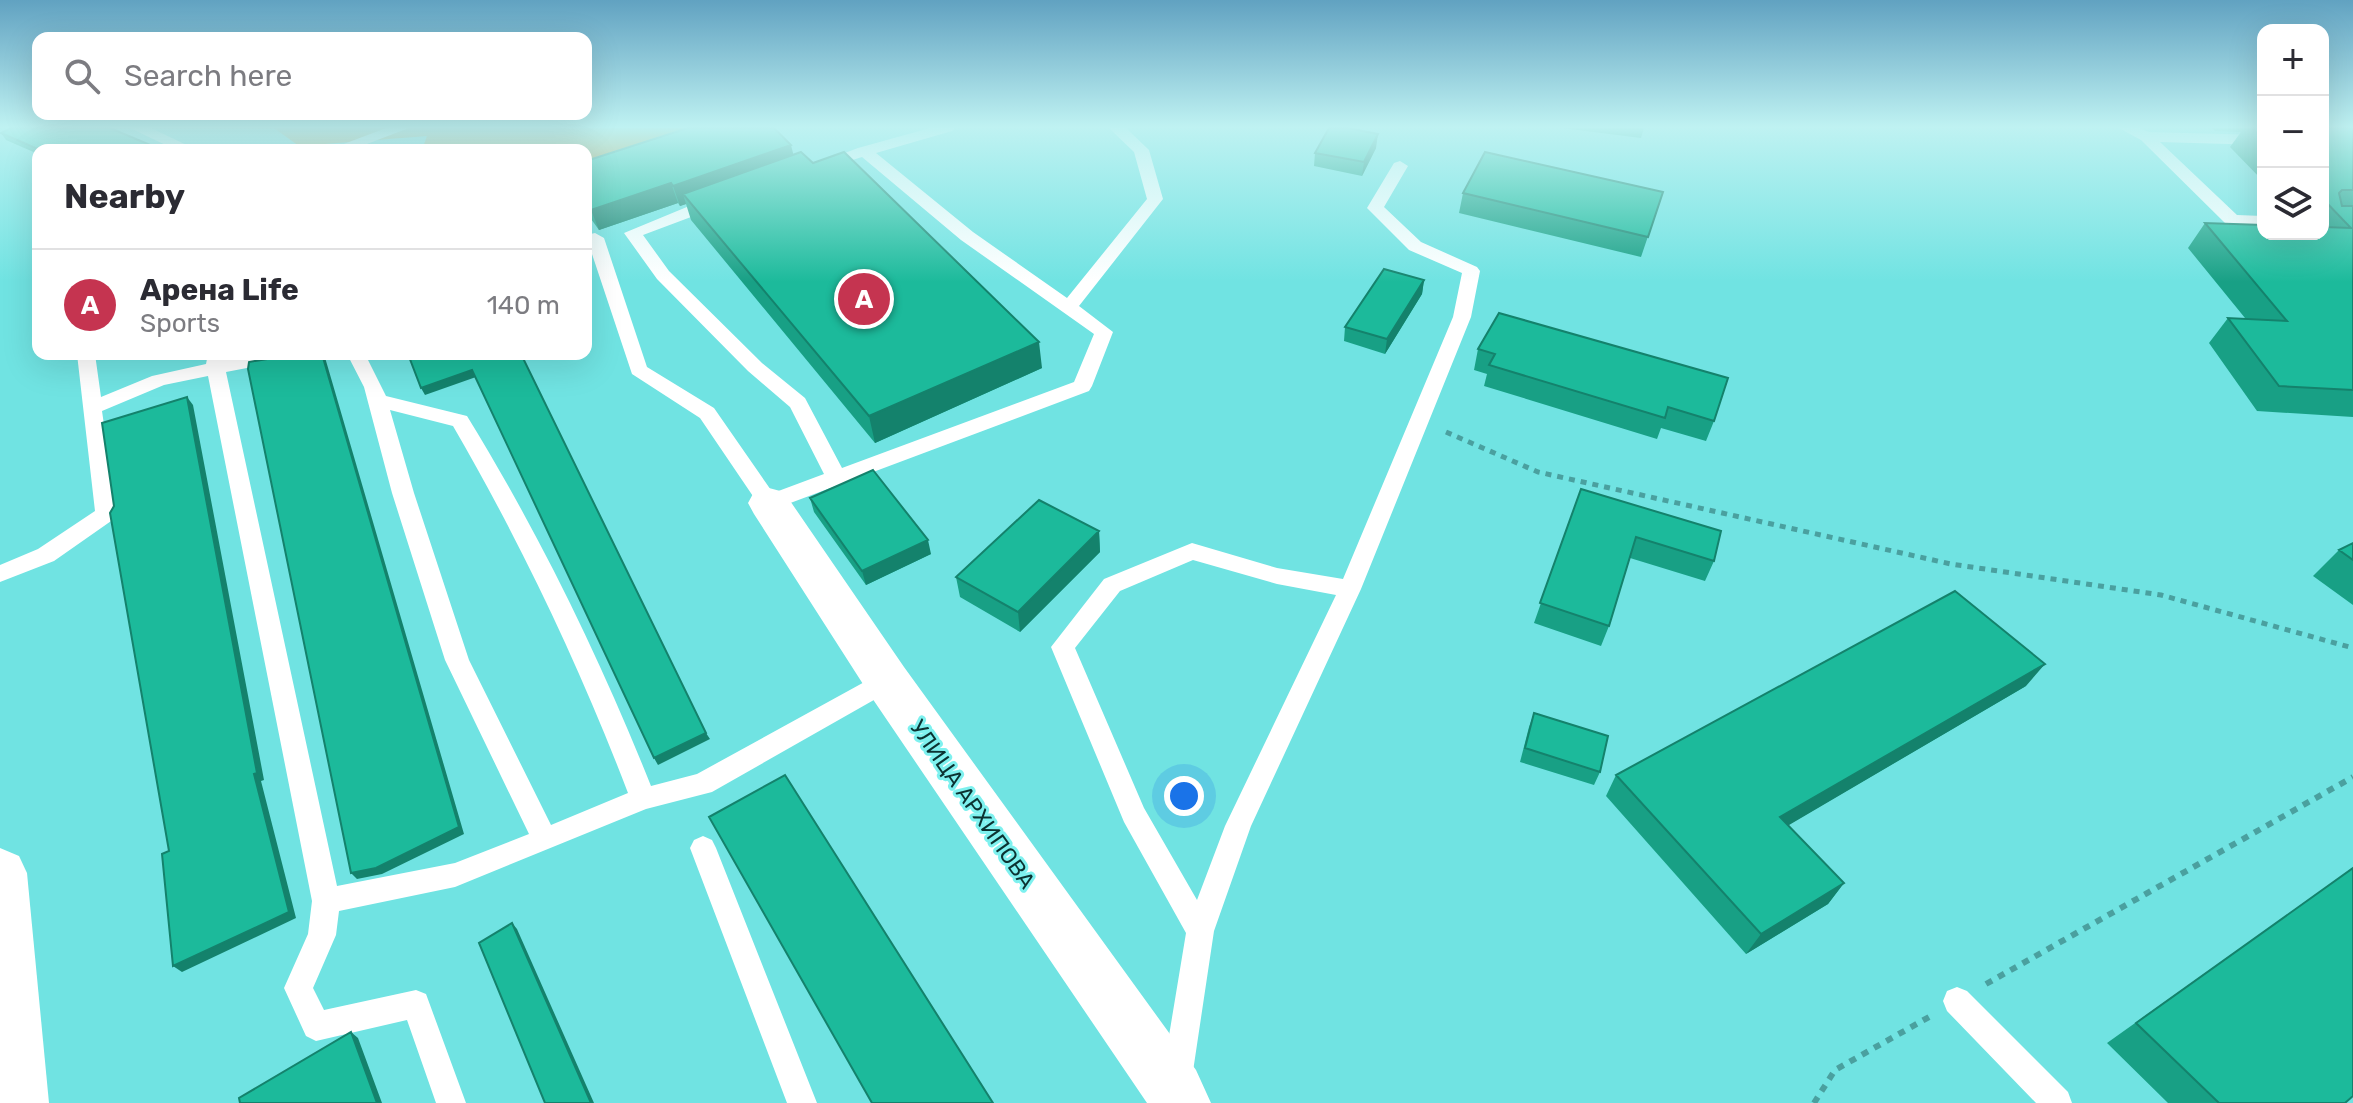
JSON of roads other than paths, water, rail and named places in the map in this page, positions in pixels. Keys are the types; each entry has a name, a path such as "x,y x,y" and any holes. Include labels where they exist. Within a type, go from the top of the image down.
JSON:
{"street":[{"name":"УЛИЦА АРХИПОВА","path":"769,503 887,681 1177,1097"},
{"path":"0,873 18,1103"}],"lane":[{"path":"592,239 595,238 639,370 707,413 769,503 1082,386 1104,332 967,236 899,179"},
{"path":"1068,308 1155,199 1149,179"},
{"path":"1177,1097 1200,931 1238,826 1350,589 1462,317 1471,271 1415,246 1375,208 1392,179"},
{"path":"2190,179 2232,220 2257,221"},
{"path":"732,196 633,233 663,275 755,367 798,403 837,479"},
{"path":"0,574 46,555 106,514 87,360"},
{"path":"359,360 377,400 403,493 457,660 545,840"},
{"path":"92,408 159,380 216,361 326,901 322,935 298,988 316,1026 416,1004 451,1103"},
{"path":"377,400 460,421 513,511 617,732 643,799"},
{"path":"1200,931 1133,814 1063,647 1112,585 1192,551 1277,576 1350,589"},
{"path":"326,901 455,875 643,799 703,784 887,681"},
{"path":"703,848 802,1103"},
{"path":"1957,1001 2057,1103"}],"place":[{"name":"Арена Life","path":"864,299"}]}
